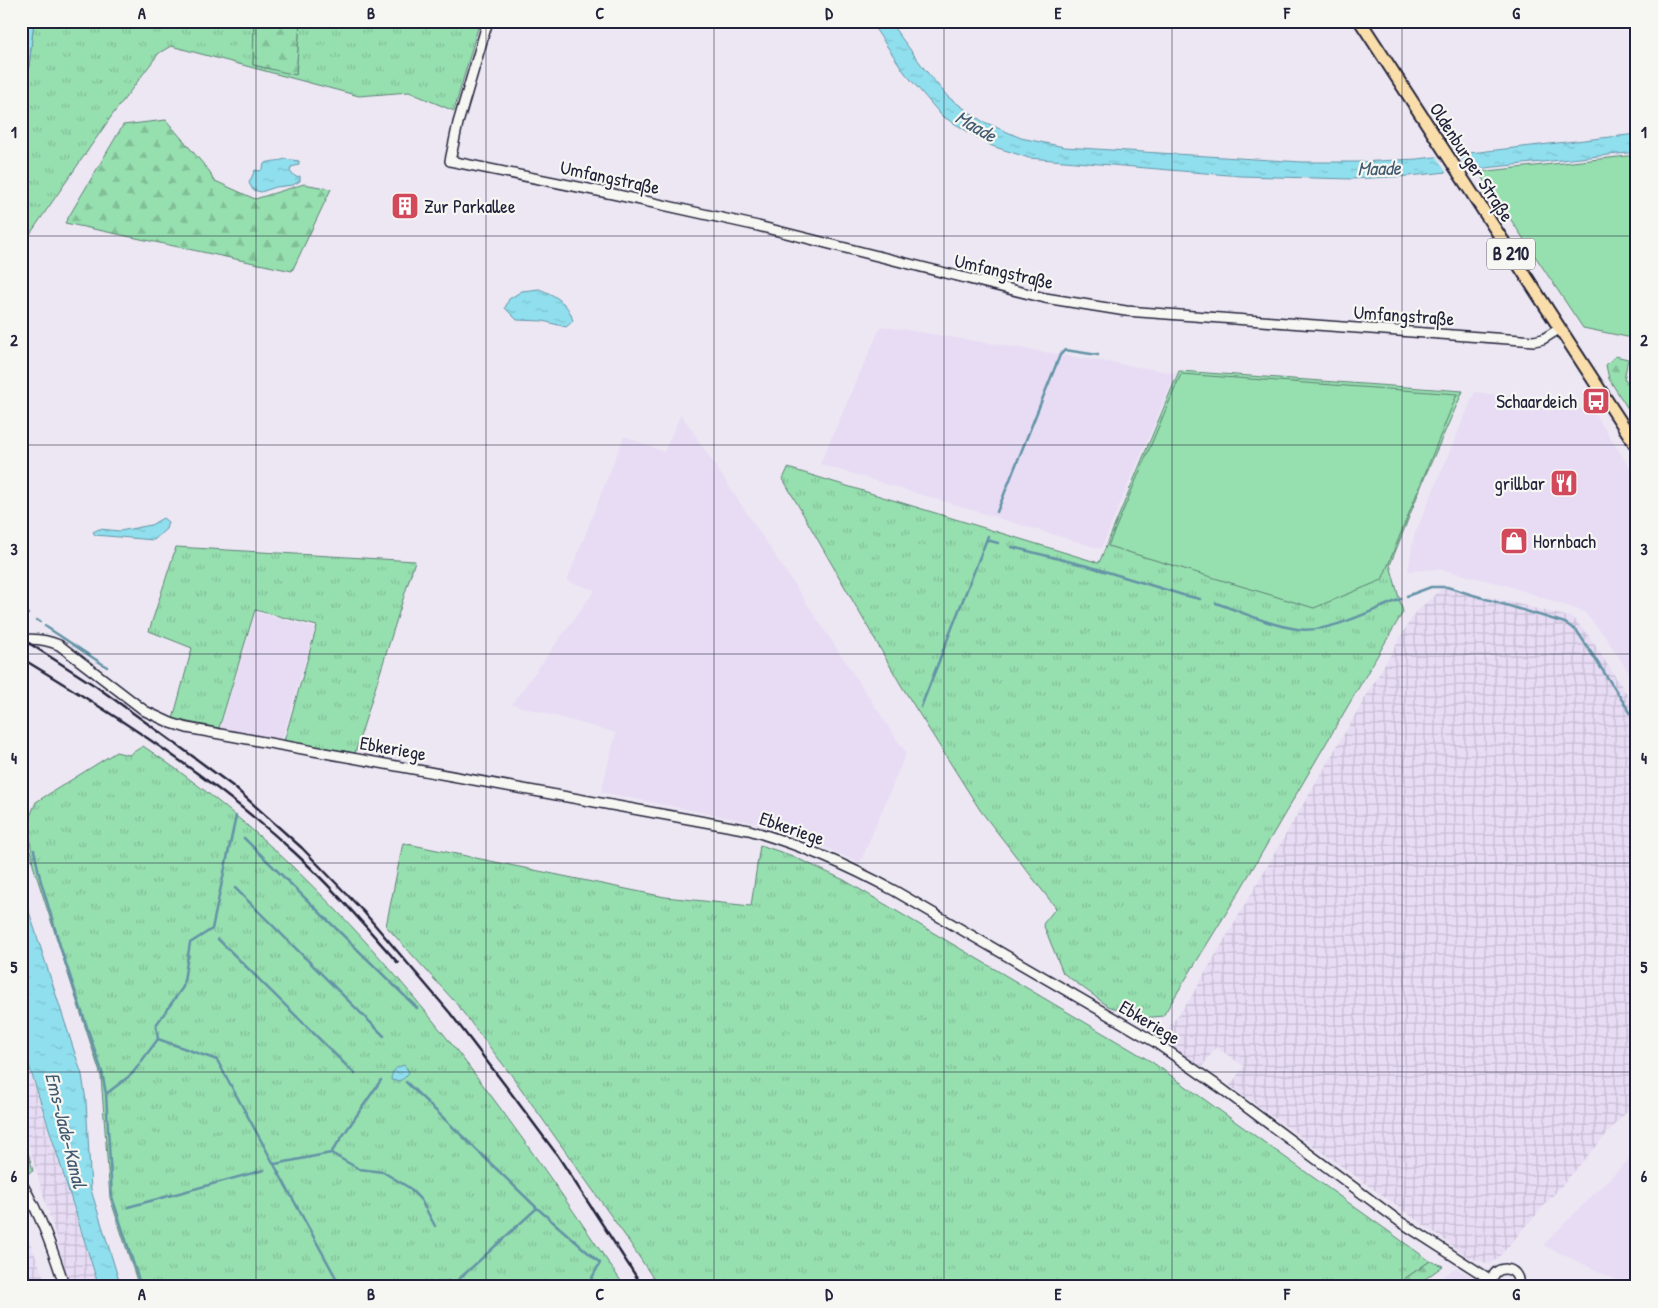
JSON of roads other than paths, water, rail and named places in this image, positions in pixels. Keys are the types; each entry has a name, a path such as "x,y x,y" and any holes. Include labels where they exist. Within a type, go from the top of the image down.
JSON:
{"main road":[{"name":"Oldenburger Straße","path":"1360,21 1637,447"}],"street":[{"name":"Umfangstraße","path":"488,21 458,123 450,161 749,224 1045,298 1126,311 1534,340 1543,339 1559,329"},
{"name":"Ebkeriege","path":"21,640 49,641 59,645 145,711 179,726 749,830 820,854 895,891 1155,1042 1218,1086 1399,1221 1468,1264 1492,1284"},
{"path":"21,1182 32,1201 49,1240 65,1287"},
{"name":"Ebkeriege","path":"1468,1264 1496,1272 1502,1269 1512,1270 1517,1275 1520,1285"},
{"path":"1492,1284 1496,1272"}],"water":[{"path":"22,21 34,21 26,93 21,118"},
{"name":"Maade","path":"870,21 889,21 948,97 982,121 1021,138 1064,147 1302,162 1359,162 1417,159 1637,134 1637,152 1409,176 1352,179 1240,176 1029,158 992,146 942,116 905,73"},
{"path":"285,159 299,161 299,165 291,167 290,172 296,177 300,176 300,181 293,185 276,187 261,192 253,190 249,183 255,170 260,171 264,164"},
{"path":"539,289 560,300 568,309 573,321 566,327 543,321 517,320 505,308 509,299 522,291"},
{"path":"163,518 168,522 166,529 154,540 95,535 93,532 99,529 120,531 151,525"},
{"name":"Ems-Jade-Kanal","path":"21,887 82,1075 86,1101 91,1190 121,1287 99,1287 21,1040"},
{"path":"404,1065 409,1072 405,1077 402,1080 391,1080 394,1070"}],"waterway":[{"path":"997,512 1060,355 1065,350 1098,355"},
{"path":"921,707 988,536"},
{"path":"987,540 998,543"},
{"path":"1012,547 1091,567 1200,599"},
{"path":"1407,596 1431,587 1447,587 1565,623 1577,631 1637,723"},
{"path":"1216,603 1276,625 1309,630 1336,625 1401,599"},
{"path":"21,610 28,614"},
{"path":"45,626 107,667"},
{"path":"106,1094 132,1074 158,1039 156,1025 183,987 190,943 212,929 236,816"},
{"path":"244,838 417,1008"},
{"path":"34,850 40,878 61,949 102,1072 106,1094 112,1197 141,1287"},
{"path":"235,888 384,1036"},
{"path":"218,939 355,1074"},
{"path":"158,1039 217,1060 341,1287"},
{"path":"275,1164 331,1153 381,1080"},
{"path":"406,1082 537,1208 600,1263 587,1287"},
{"path":"331,1153 359,1169 383,1172 408,1187 421,1200 435,1226"},
{"path":"128,1207 264,1170"},
{"path":"454,1287 458,1280 537,1208"},
{"path":"408,1287 449,1281"}],"railway":[{"path":"21,638 97,687 234,787 302,848 363,911 450,1013 558,1156 643,1287"},
{"path":"21,658 128,725 231,799 309,866 398,963"}],"place":[{"name":"Zur Parkallee","path":"405,206"},
{"name":"Schaardeich","path":"1596,401"},
{"name":"grillbar","path":"1564,483"},
{"name":"Hornbach","path":"1514,541"}]}
